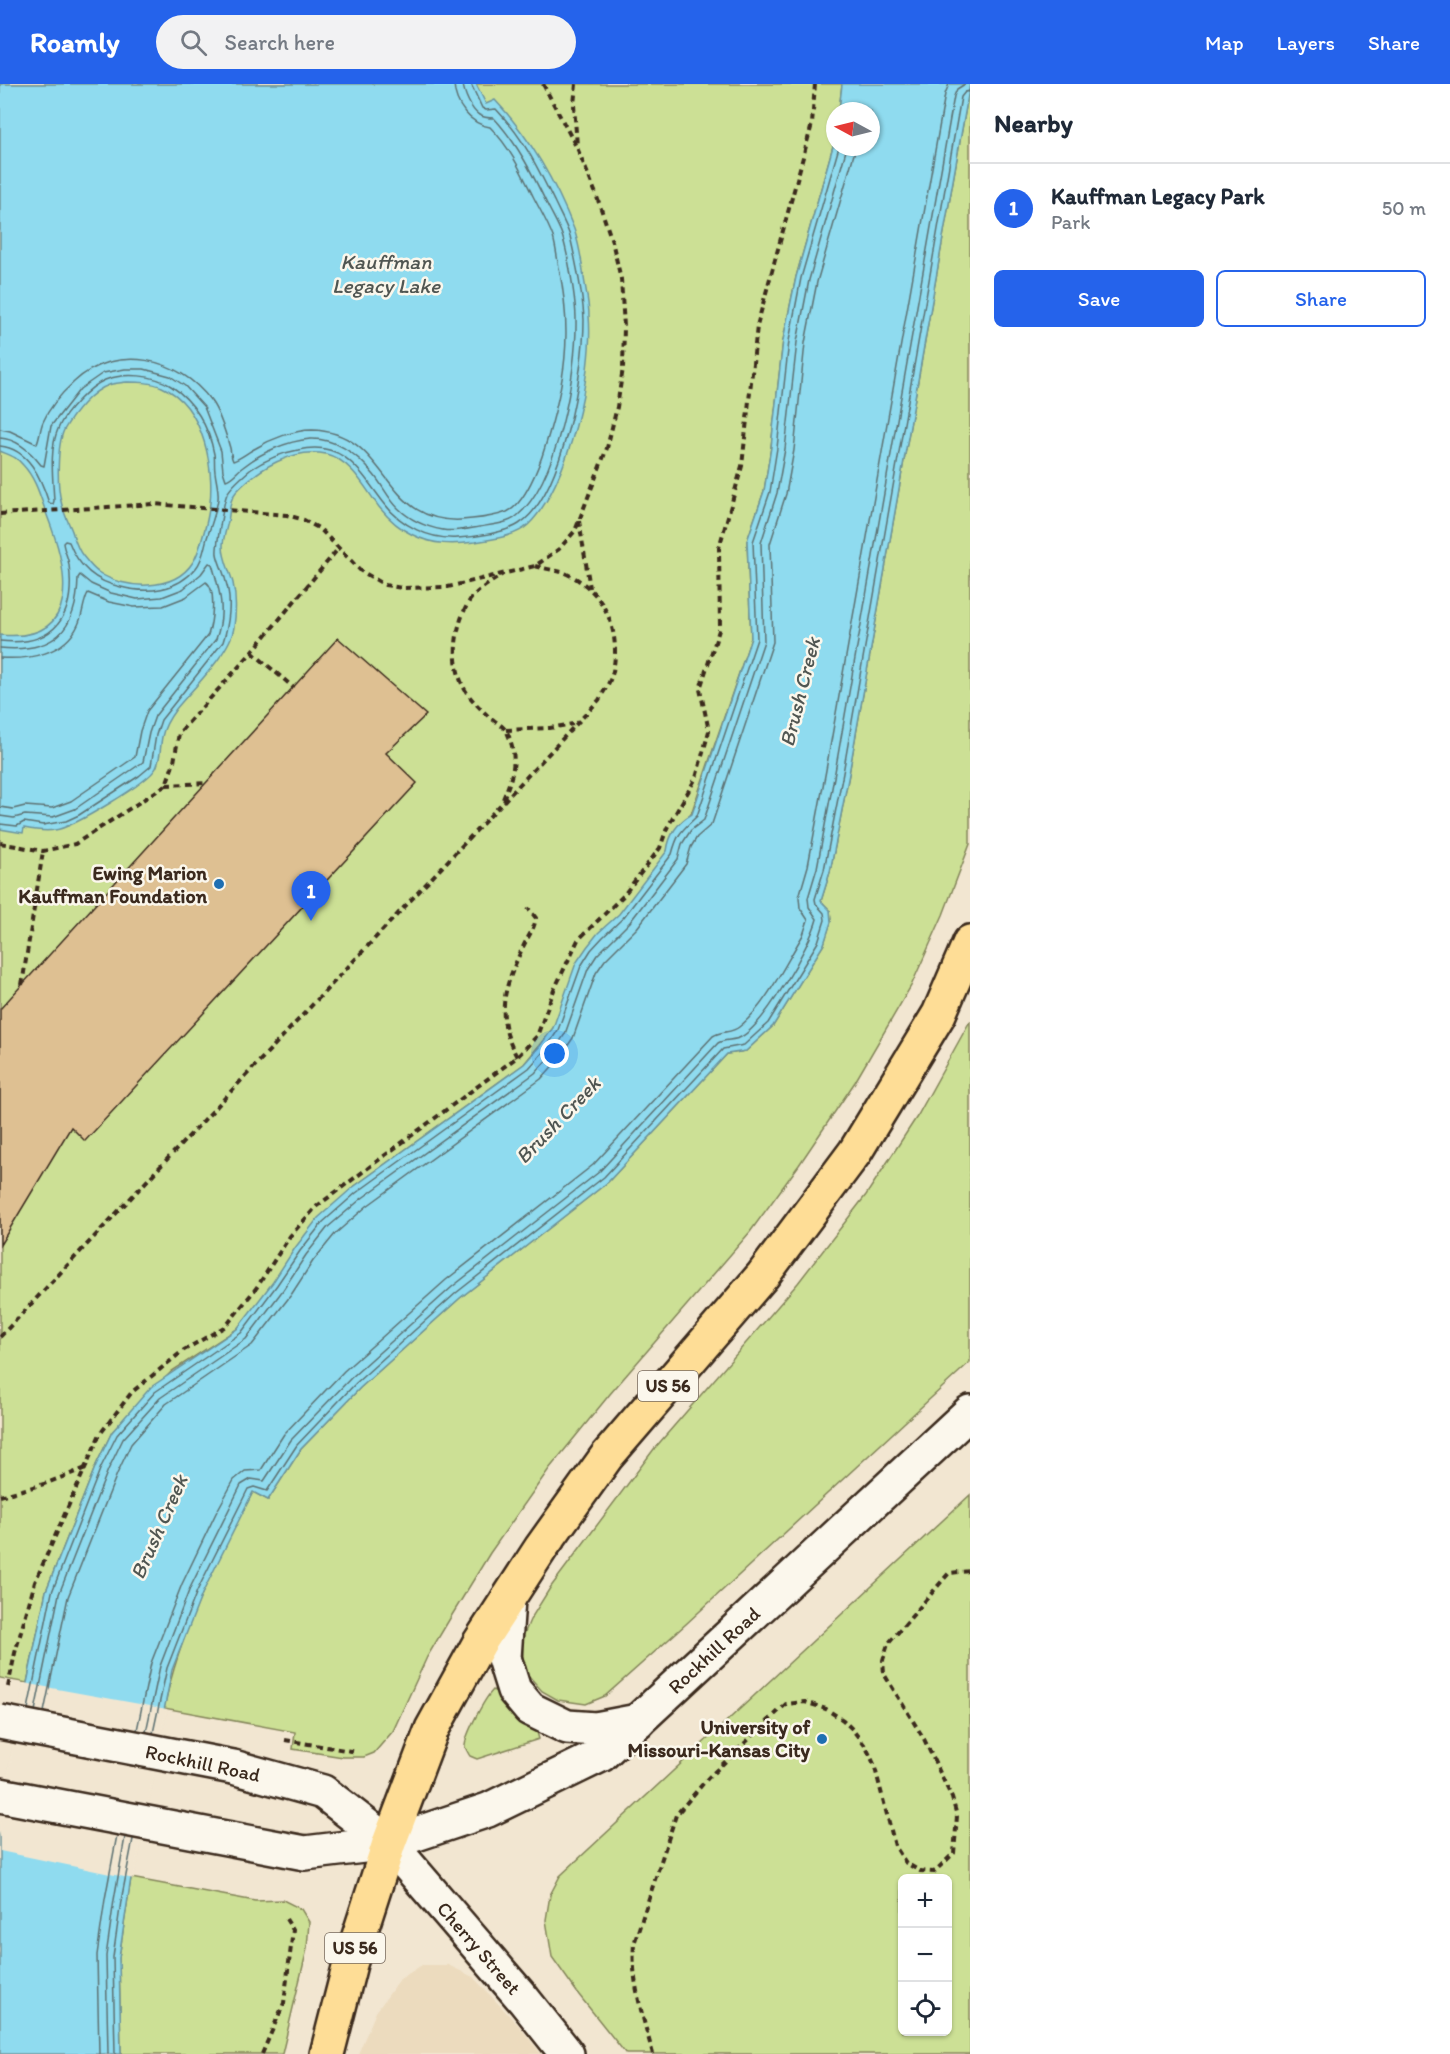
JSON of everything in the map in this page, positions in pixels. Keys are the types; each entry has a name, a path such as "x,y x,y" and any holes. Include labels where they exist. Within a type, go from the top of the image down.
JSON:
{"highway":[{"name":"US 56","path":"327,2054 350,1964 389,1843 432,1729 480,1642 541,1548 608,1456 763,1275 855,1152 939,1014 970,942"}],"main road":[{"name":"Rockhill Road","path":"0,1795 305,1853 389,1843 489,1810 601,1755 970,1412"},
{"path":"508,1599 504,1658 514,1690 530,1709 567,1727 596,1729 638,1721"},
{"name":"Rockhill Road","path":"3,1709 323,1792 389,1843"},
{"name":"Cherry Street","path":"389,1843 524,2000 567,2054"}],"path":[{"path":"0,514 154,504 272,513 304,520 320,529 361,571 385,585 402,588 448,587 535,566 559,549 575,531 607,448 623,368 624,327 621,279 612,241 578,150 543,84"},
{"path":"576,84 574,105 578,150"},
{"path":"3,1709 15,1653 35,1582 100,1434 132,1392 184,1350 226,1326 257,1287 290,1236 317,1206 517,1057 537,1036 554,990 578,940 623,896 660,848 667,828 696,778 709,731 700,689 720,627 719,548 742,466 757,326 812,124 815,84"},
{"path":"579,519 591,589"},
{"path":"166,785 174,762 178,734 252,652 338,549"},
{"path":"0,1337 599,700 613,673 616,640 605,607 591,589 566,574 535,566"},
{"path":"501,802 513,774 513,752 506,730 485,713 468,694 457,667 456,639 462,617 471,598 506,573"},
{"path":"252,652 294,688"},
{"path":"506,730 550,729 575,723"},
{"path":"0,843 44,851 75,844 166,785 206,783"},
{"path":"22,985 44,851"},
{"path":"517,1057 504,1029 504,1009 506,987 526,939 534,930 536,918 528,908"},
{"path":"0,1496 44,1484 86,1468"},
{"path":"653,2054 640,2006 633,1958 634,1944 676,1815 708,1778 786,1704 805,1702 826,1709 843,1720 866,1747 874,1764 895,1846 906,1863 920,1871 934,1872 954,1853 957,1816 952,1798 924,1739 884,1674 883,1660 888,1644 949,1573 970,1571"},
{"path":"275,1739 357,1752"},
{"path":"262,2054 284,2003 293,1930 285,1919"}],"shaded area":[{"path":"422,1965 448,1965 473,1977 519,2026 541,2054 358,2054 376,2012 400,1979"}],"green space":[{"path":"0,84 842,84 840,102 826,102 826,156 830,156 796,277 783,340 764,491 747,541 751,638 691,814 553,1028 524,1064 352,1188 237,1329 172,1371 112,1432 96,1465 46,1591 27,1683 0,1678"},
{"path":"970,84 970,844 943,915 911,986 855,1082 750,1232 610,1394 549,1469 490,1553 427,1657 393,1731 374,1753 364,1757 343,1757 293,1749 295,1732 164,1708 189,1624 253,1492 268,1500 301,1449 360,1388 460,1298 608,1182 727,1054 746,1051 773,1026 824,944 831,921 830,910 821,901 830,872 849,774"},
{"path":"970,1021 970,1362 605,1696 586,1704 558,1700 542,1691 528,1675 523,1658 522,1639 530,1620 550,1588 654,1449 798,1283 866,1195 918,1115"},
{"name":"University of Missouri-Kansas City","path":"970,1495 970,2054 626,2054 552,1957 546,1920 550,1895 560,1876"},
{"path":"493,1690 500,1694 522,1721 537,1732 539,1739 477,1759 470,1755 465,1747 466,1742 476,1717"},
{"path":"131,1878 255,1901 283,1900 301,1909 309,1922 307,1949 282,2054 121,2054 119,1958"}],"water":[{"name":"Kauffman Legacy Lake","path":"0,84 476,84 486,104 495,100 530,144 559,194 574,229 588,306 589,339 583,396 567,456 556,484 543,507 528,525 510,535 459,544 421,538 394,523 350,468 335,457 326,454 301,454 289,457 254,475 233,497 224,538 224,556 235,593 234,627 226,647 168,722 163,733 156,768 150,775 109,804 77,821 51,831 24,828 23,833 0,829 0,635 27,634 45,627 57,615 63,599 63,580 61,559 55,538 35,484 21,462 0,451","holes":["131,382 149,383 162,387 177,396 189,409 204,443 211,480 207,520 193,562 185,572 174,579 148,585 134,585 109,578 90,565 76,544 63,509 59,485 60,445 64,430 72,417 89,398 102,388"]},
{"name":"Brush Creek","path":"842,84 970,84 849,774 830,872 821,901 830,910 831,922 824,944 773,1026 746,1051 727,1054 608,1182 460,1298 360,1388 301,1449 268,1500 253,1492 202,1594 172,1670 131,1878 119,1958 121,2054 0,2054 0,1836 27,1683 46,1591 96,1465 112,1432 151,1387 237,1329 318,1218 352,1188 524,1064 553,1028 576,963 598,933 619,914 667,851 672,834 678,825 692,814 751,638 747,541 764,491 783,340 796,277 830,156 880,156 880,102 840,102"}],"pier":[{"path":"24,1683 167,1709 134,1879 0,1851 0,1818"}],"building":[{"name":"Ewing Marion Kauffman Foundation","path":"338,638 426,715 386,753 417,783 85,1141 71,1127 0,1245 0,1009"}],"place":[{"name":"Ewing Marion Kauffman Foundation","path":"219,884"},
{"name":"Kauffman Legacy Park","path":"311,921"},
{"name":"University of Missouri-Kansas City","path":"822,1739"}]}
